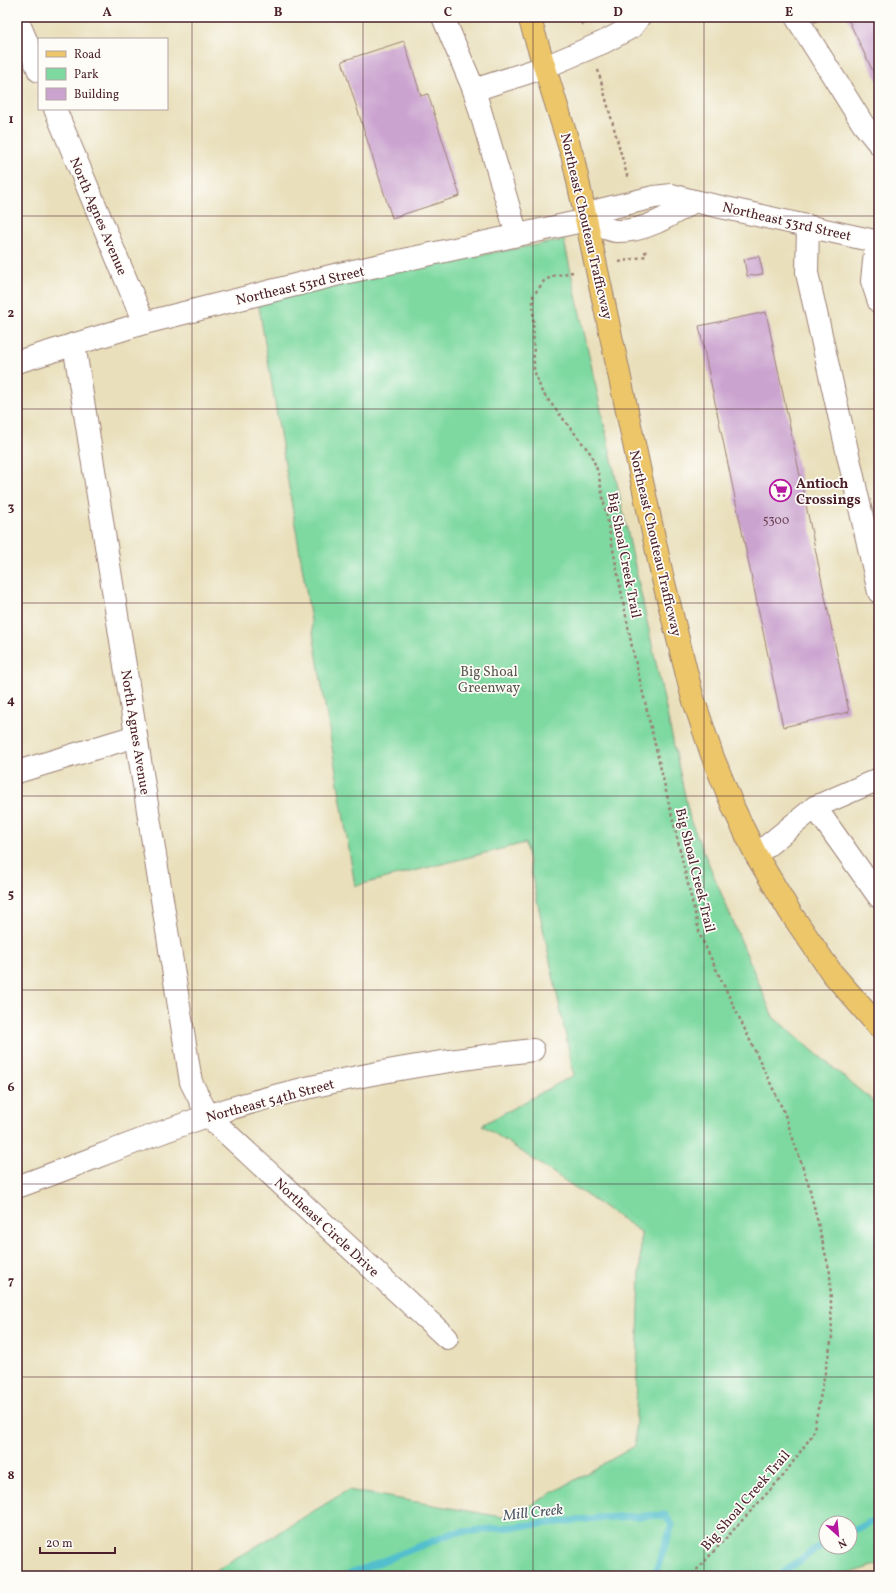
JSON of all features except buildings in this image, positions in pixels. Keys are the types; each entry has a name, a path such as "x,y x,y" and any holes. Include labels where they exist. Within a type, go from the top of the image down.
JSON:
{"main road":[{"name":"Northeast Chouteau Trafficway","path":"529,17 573,158 662,574 692,695 712,755 734,809 756,855 790,912 832,973 879,1027"}],"street":[{"path":"443,17 474,90 517,235"},
{"path":"474,90 545,67 604,42 632,27 639,17"},
{"path":"796,17 862,124 879,144"},
{"path":"17,19 38,69"},
{"name":"North Agnes Avenue","path":"55,110 144,323"},
{"name":"Northeast 53rd Street","path":"17,362 144,323 335,276 587,220 600,210 654,197 672,195 694,202 877,242"},
{"path":"808,226 806,273 879,592"},
{"path":"877,242 872,280 879,302"},
{"name":"North Agnes Avenue","path":"74,344 191,1082 208,1116"},
{"path":"17,772 136,736"},
{"path":"756,855 815,807 879,779"},
{"path":"815,807 879,897"},
{"name":"Northeast 54th Street","path":"17,1188 208,1116 280,1096 376,1072 445,1061 534,1050"},
{"name":"Northeast Circle Drive","path":"208,1116 447,1338"}],"path":[{"path":"579,17 581,21"},
{"path":"599,71 629,181"},
{"name":"Big Shoal Creek Trail","path":"574,272 553,276 544,281 534,296 534,370 542,392 591,454 598,472 632,648 700,935 784,1112 809,1186 830,1273 832,1337 813,1434 783,1476 691,1576"}],"green space":[{"name":"Big Shoal Greenway","path":"564,240 690,819 773,1017 879,1105 879,1564 840,1576 208,1576 348,1490 508,1518 635,1446 641,1232 482,1125 574,1075 525,843 355,886 257,295"}],"waterway":[{"name":"Mill Creek","path":"345,1576 453,1533 598,1518 665,1515 672,1525 656,1571 661,1576"},
{"name":"Mill Creek","path":"858,1528 879,1518"},
{"name":"Mill Creek","path":"779,1576 818,1548"}],"place":[{"name":"Antioch Crossings","path":"781,491"}]}
